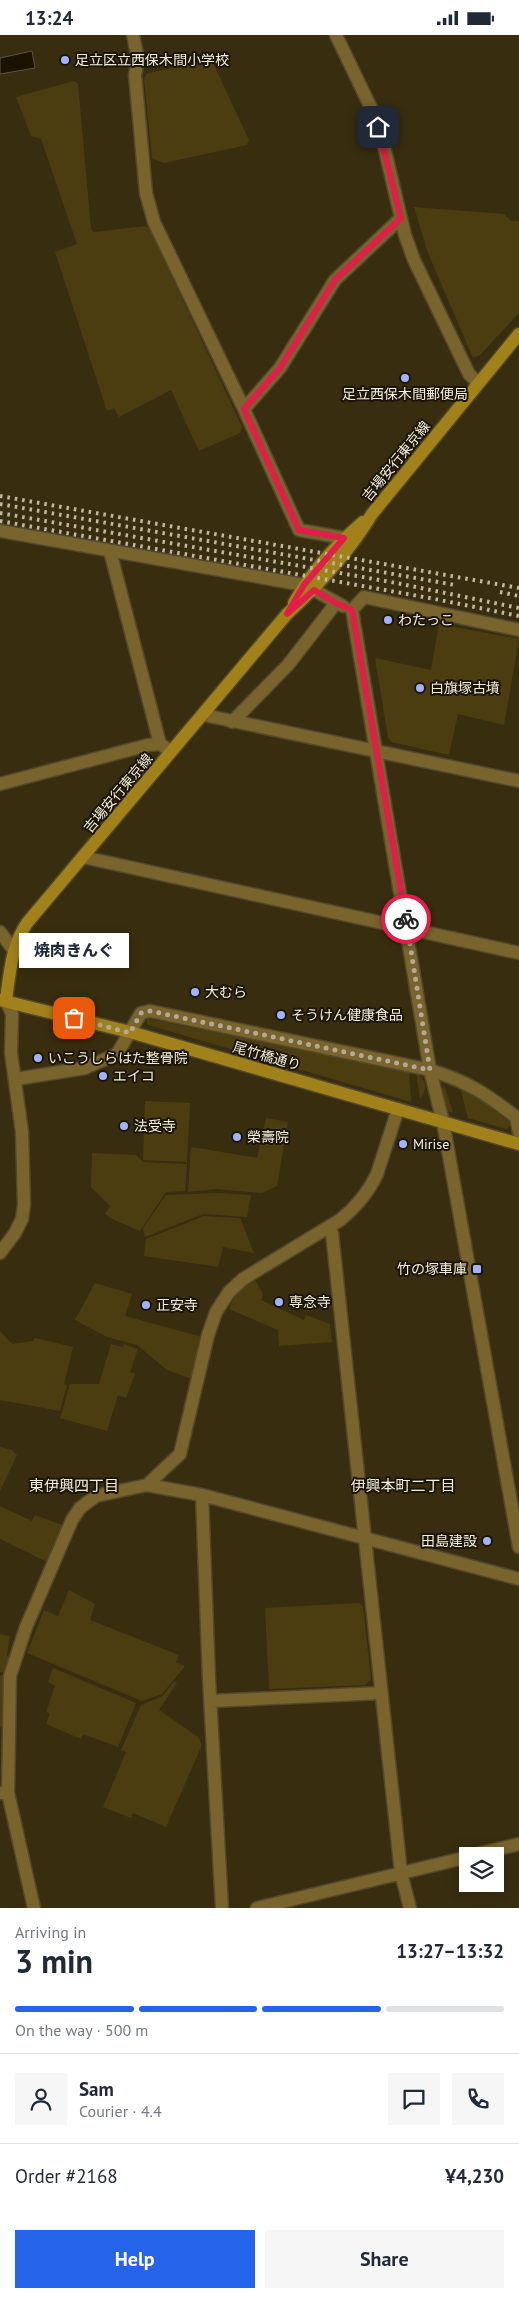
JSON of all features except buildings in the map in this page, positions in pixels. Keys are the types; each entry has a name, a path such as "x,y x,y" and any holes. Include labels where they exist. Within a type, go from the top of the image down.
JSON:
{"main road":[{"name":"吉場安行東京線","path":"3,1000 13,949 17,937 27,923 204,715 309,587 344,538 372,513 519,334"},
{"name":"吉場安行東京線","path":"309,587 356,541 372,513"},
{"name":"尾竹橋通り","path":"3,1000 130,1033 519,1144"}],"street":[{"path":"133,35 138,59 135,75 149,211 244,409 299,530 344,538"},
{"path":"336,35 373,111 414,260 468,374 478,383"},
{"path":"244,409 280,368 335,280 401,218"},
{"path":"0,531 309,587 352,610"},
{"path":"110,551 160,744 172,753"},
{"path":"352,610 364,597 519,630"},
{"path":"232,722 288,665 336,603"},
{"path":"352,610 430,1070 444,1122 519,1547"},
{"path":"204,715 519,781"},
{"path":"0,784 160,744"},
{"path":"83,857 407,930 519,953"},
{"path":"0,932 13,949"},
{"path":"0,1253 16,1233 22,1219 24,1205 22,1132 11,1053 12,1014 3,1000"},
{"path":"16,1079 85,1068 117,1054 141,1013 150,1011 430,1070 458,1079 475,1087 516,1117 519,1132"},
{"path":"147,1485 180,1455 208,1335 216,1312 229,1292 243,1279 331,1230 353,1209 372,1185 383,1160 398,1109"},
{"path":"331,1230 401,1873 410,1908"},
{"path":"34,1908 4,1793 10,1676 26,1627 72,1520 80,1508 96,1496 147,1485 202,1495 519,1579"},
{"path":"202,1495 222,1908"},
{"path":"211,1701 381,1693"},
{"path":"504,1848 519,1844"},
{"path":"257,1908 459,1858"}],"shaded area":[{"path":"32,51 35,68 0,74 0,58"},
{"path":"206,61 213,63 249,140 247,145 164,163 152,158 144,78 148,73"},
{"path":"74,81 78,84 91,229 94,232 145,226 150,229 242,427 240,433 199,451 171,390 119,417 114,408 107,411 55,252 77,244 41,139 31,136 16,97"},
{"path":"414,207 504,214 511,221 519,221 519,313 480,355 473,358 428,253"},
{"path":"439,624 519,639 504,725 458,714 449,755 391,742 388,737 375,658 431,670"},
{"path":"146,1020 409,1071 411,1102 148,1025"},
{"path":"416,1073 425,1085 420,1099"},
{"path":"444,1085 453,1112 449,1112 444,1102 442,1092"},
{"path":"460,1087 468,1090 509,1121 511,1125 506,1129 468,1118"},
{"path":"145,1101 190,1103 187,1162 143,1160"},
{"path":"266,1118 288,1122 277,1186 262,1193 216,1189 188,1192 191,1147 257,1158"},
{"path":"92,1153 136,1155 143,1162 187,1164 185,1191 166,1192 140,1231 105,1214 110,1206 91,1187"},
{"path":"219,1193 251,1195 247,1217 203,1214 145,1237 143,1228 166,1195"},
{"path":"204,1216 240,1218 254,1253 223,1247 218,1267 144,1256 146,1239"},
{"path":"255,1280 263,1294 261,1300 304,1320 306,1315 330,1324 332,1342 279,1346 278,1330 229,1309 236,1293"},
{"path":"95,1283 132,1294 125,1316 202,1337 192,1379 167,1370 137,1345 107,1337 75,1320"},
{"path":"0,1331 12,1344 33,1341 35,1338 73,1347 64,1384 67,1385 60,1411 0,1400"},
{"path":"111,1344 122,1347 124,1344 138,1349 130,1372 135,1374 126,1398 118,1395 107,1431 60,1418 70,1384 99,1384"},
{"path":"0,1447 12,1450 17,1455 0,1491"},
{"path":"0,1506 32,1521 35,1515 65,1526 49,1563 0,1539"},
{"path":"69,1590 95,1604 90,1620 179,1655 176,1662 185,1666 162,1694 142,1701 27,1653 44,1610 58,1616"},
{"path":"359,1603 363,1607 371,1679 365,1685 269,1689 265,1608"},
{"path":"0,1634 10,1636 7,1655 10,1661 7,1673 0,1672"},
{"path":"53,1668 136,1703 118,1747 83,1734 81,1739 46,1724 50,1713 46,1712 55,1686 48,1682"},
{"path":"0,1675 7,1676 7,1728 0,1727"},
{"path":"175,1681 177,1683 159,1710 198,1737 202,1745 166,1827 133,1813 131,1818 103,1807 126,1752 121,1750 141,1705 161,1697"}],"railway":[{"path":"0,496 519,588"},
{"path":"0,504 455,585"},
{"path":"0,513 391,582 519,608"},
{"path":"0,521 435,599 519,616"},
{"path":"500,592 519,596"}],"way so far":[{"path":"74,1018 130,1033 141,1013 150,1011 430,1070 406,919"}],"place":[{"name":"足立区立西保木間小学校","path":"65,60"},
{"name":"足立西保木間郵便局","path":"405,378"},
{"name":"わたっこ","path":"388,620"},
{"name":"白旗塚古墳","path":"420,688"},
{"name":"大むら","path":"195,992"},
{"name":"そうけん健康食品","path":"281,1015"},
{"name":"焼肉きんぐ","path":"74,1018"},
{"name":"いこうしらはた整骨院","path":"38,1058"},
{"name":"エイコ","path":"103,1076"},
{"name":"法受寺","path":"124,1126"},
{"name":"榮壽院","path":"237,1137"},
{"name":"Mirise","path":"403,1144"},
{"name":"竹の塚車庫","path":"477,1269"},
{"name":"専念寺","path":"279,1302"},
{"name":"正安寺","path":"146,1305"},
{"name":"田島建設","path":"487,1541"}],"district":[{"name":"東伊興四丁目","path":"74,1485"},
{"name":"伊興本町二丁目","path":"403,1485"}],"route":[{"path":"378,127 401,218 335,280 280,368 244,409 299,530 344,538 304,585 287,614 314,590 352,610 406,919"}]}
